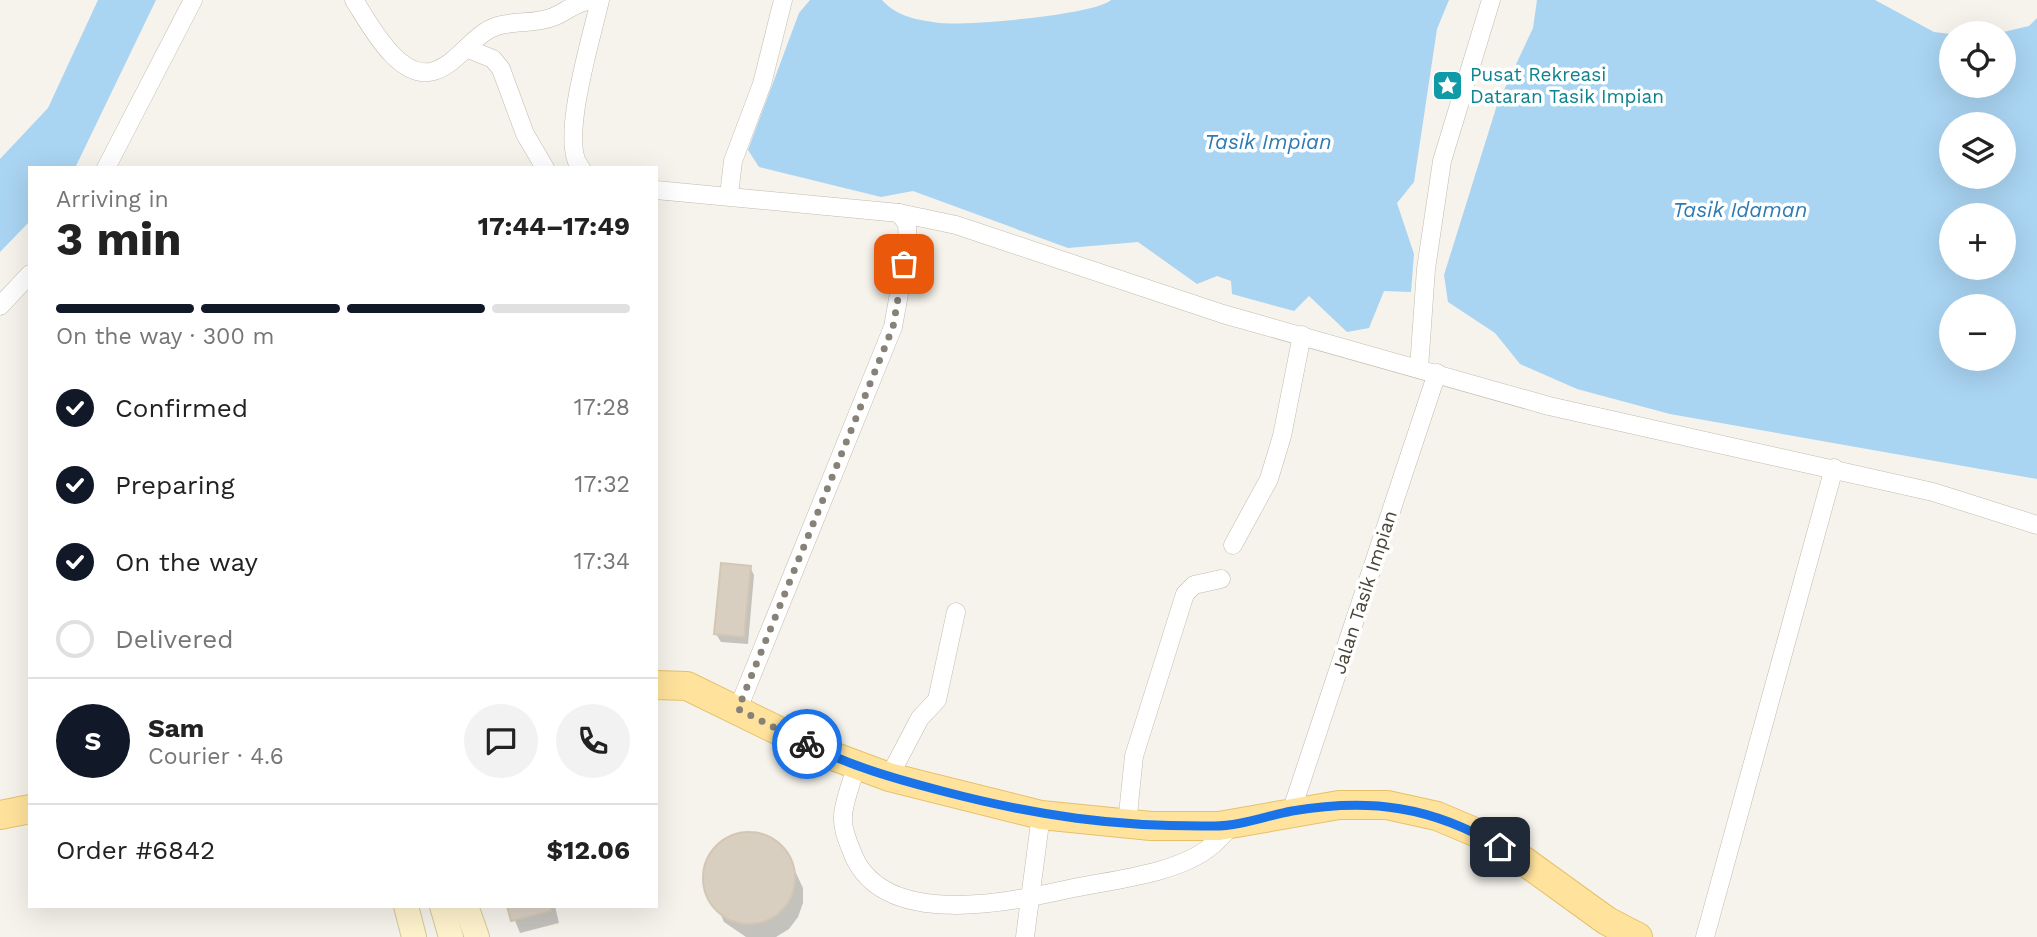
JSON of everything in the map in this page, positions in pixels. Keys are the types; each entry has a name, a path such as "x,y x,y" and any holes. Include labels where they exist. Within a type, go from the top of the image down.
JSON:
{"main road":[{"path":"658,685 687,686 822,752 889,777 1041,815 1127,824 1233,824 1291,811 1339,805 1387,805 1437,816 1477,832 1607,921 1638,937"},
{"path":"658,704 679,699 728,704"},
{"path":"396,937 399,908"},
{"path":"407,908 414,937"},
{"path":"430,908 437,937"},
{"path":"443,908 451,937"},
{"path":"467,908 477,937"},
{"path":"481,908 490,937"}],"street":[{"path":"107,166 193,0"},
{"path":"354,0 386,51 416,70 432,72 486,31 499,26 554,17 578,1 592,0"},
{"path":"581,166 573,148 576,108 600,0"},
{"path":"729,195 733,161 762,84 783,0"},
{"path":"1419,368 1426,269 1442,161 1491,0"},
{"path":"466,48 493,58 501,69 525,134 544,166"},
{"path":"658,190 899,213 956,225 1223,314 1549,406 1933,492 2037,525"},
{"path":"728,704 893,327 908,244 907,224 899,213"},
{"path":"0,306 28,276"},
{"path":"1233,545 1269,479 1282,436 1302,335"},
{"name":"Jalan Tasik Impian","path":"1291,811 1437,373"},
{"path":"1705,937 1834,468"},
{"path":"1127,824 1134,756 1185,594 1194,585 1221,579"},
{"path":"889,777 919,718 937,700 956,612"},
{"path":"857,765 843,817 846,839 858,866 879,886 900,895 945,906 987,904 1030,897 1181,864 1209,848 1233,824"},
{"path":"1025,937 1041,815"}],"water":[{"path":"98,0 156,0 76,166 28,166 28,223 0,252 0,159 48,108"},
{"name":"Tasik Impian","path":"810,0 882,0 908,17 954,23 1056,15 1111,0 1449,0 1437,29 1414,182 1397,203 1414,254 1411,292 1384,291 1369,328 1347,332 1309,296 1294,311 1232,294 1231,281 1217,276 1197,284 1138,242 1068,248 913,191 881,197 759,167 748,150 799,13"},
{"name":"Tasik Idaman","path":"1537,0 1875,0 1939,33 1939,98 2016,98 2016,29 2029,26 2037,18 2037,479 1670,414 1577,389 1520,364 1495,333 1448,302 1444,275 1497,105 1533,28"}],"building":[{"path":"721,563 751,566 744,637 714,634"},
{"path":"749,832 767,836 781,846 791,860 795,878 791,896 781,910 767,920 749,924 731,920 717,910 707,896 703,878 707,860 717,846 731,836"},
{"path":"508,908 551,908 551,911 511,921"}],"way so far":[{"path":"807,744 738,709 893,327 904,264"}],"place":[{"name":"Pusat Rekreasi Dataran Tasik Impian","path":"1447,85"}],"route":[{"path":"807,744 889,777 1041,815 1151,826 1219,826 1291,811 1339,805 1387,805 1437,816 1477,832 1500,847"}]}
